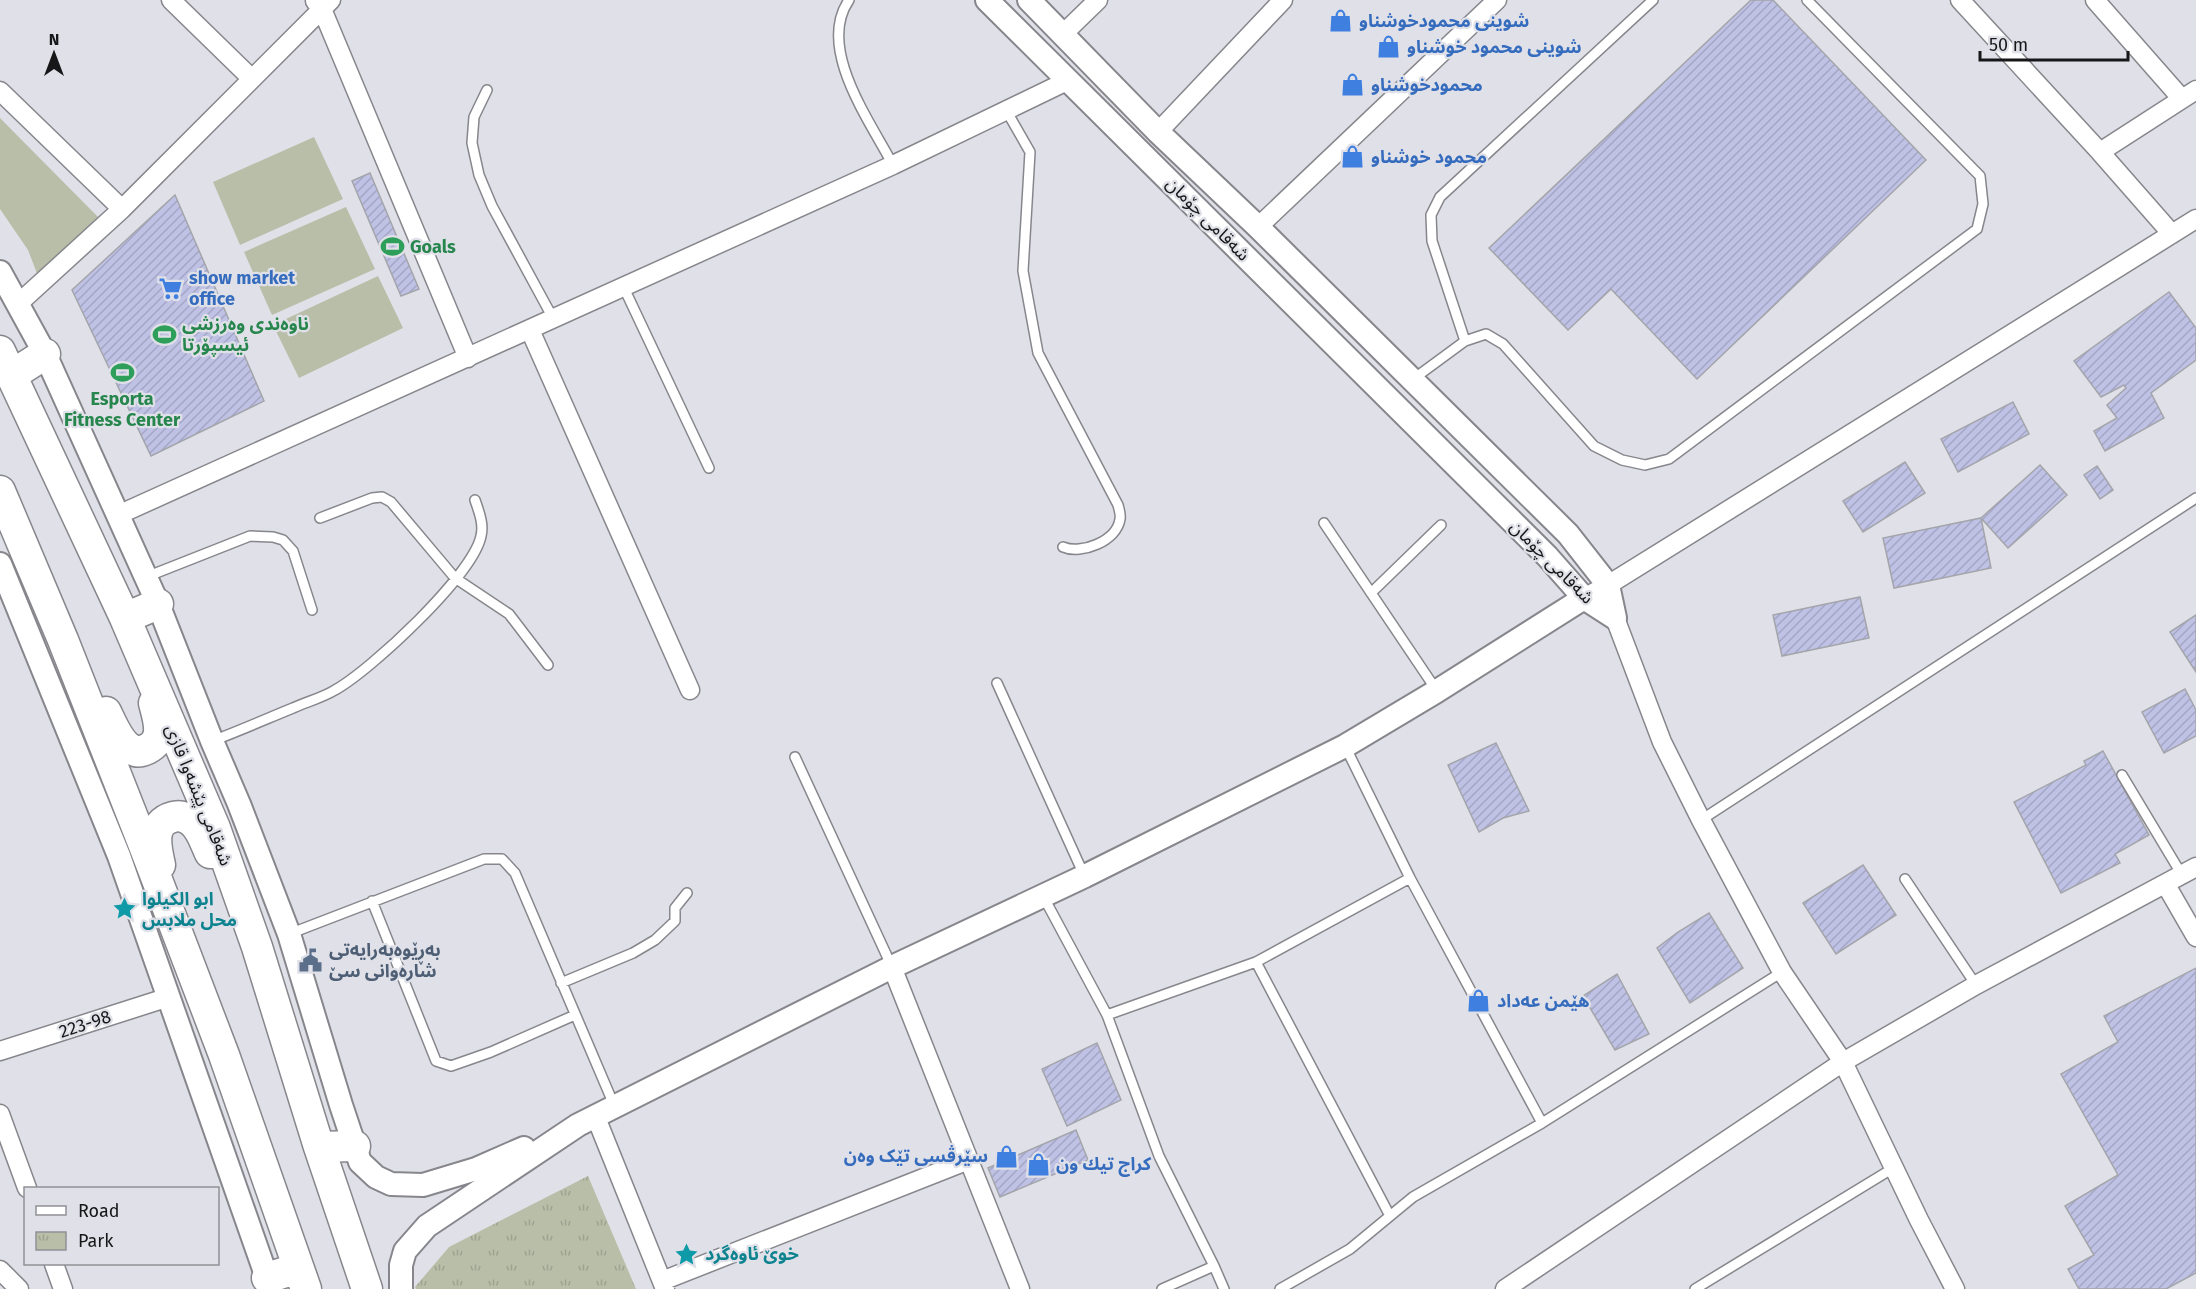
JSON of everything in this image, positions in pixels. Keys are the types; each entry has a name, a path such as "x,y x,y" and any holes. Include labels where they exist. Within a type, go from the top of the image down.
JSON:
{"highway":[{"path":"6,363 45,354"},
{"name":"شەقامی پێشەوا قازی","path":"6,363 125,618 215,828 257,947 319,1148 367,1289"},
{"path":"0,491 63,640 180,940 224,1055 302,1278 269,1284"},
{"path":"125,618 152,590"},
{"path":"63,640 118,734 130,749 140,752 154,744 160,729 137,645"},
{"path":"180,940 156,841 161,823 178,816 188,819 198,828 257,947"},
{"path":"319,1148 355,1146"}],"street":[{"path":"171,0 251,78"},
{"name":"شەقامی چۆمان","path":"987,0 1547,556 1584,598 1615,618"},
{"name":"شەقامی چۆمان","path":"1029,0 1158,132 1258,227 1568,534 1608,585 1615,618"},
{"path":"1063,34 1098,0"},
{"path":"1158,132 1283,0"},
{"path":"1258,227 1497,0"},
{"path":"1960,0 2172,234"},
{"path":"2095,0 2189,94 2100,152"},
{"path":"19,303 122,209 322,3 468,358"},
{"path":"118,515 893,165 1067,81"},
{"path":"0,91 122,209"},
{"path":"0,272 45,354 152,590 261,858 289,934 360,1162 376,1177 391,1184 423,1185 476,1169 596,1115 892,967 1085,876 1345,746 2196,219"},
{"path":"530,330 690,690"},
{"path":"1547,556 1568,534"},
{"path":"0,564 110,834 170,997 269,1284"},
{"path":"1615,618 1662,742 1701,820 1782,972 1843,1062 1955,1289"},
{"path":"1505,1289 1843,1062 1976,985 2189,871"},
{"path":"2166,885 2196,937"},
{"path":"892,967 1020,1289"},
{"name":"223-98","path":"0,1051 170,997"},
{"path":"0,1114 27,1187"},
{"path":"596,1115 664,1285 969,1160"},
{"path":"401,1289 401,1264 405,1251 427,1226 596,1115"},
{"path":"55,1265 63,1289"},
{"path":"0,1270 19,1289"}],"lane":[{"path":"849,0 841,11 839,27 839,52 845,75 893,165"},
{"path":"1466,341 1432,241 1431,215 1440,197 1653,0"},
{"path":"1412,380 1466,341 1486,334 1503,344 1594,446 1622,460 1645,465 1669,459 1977,229 1983,204 1980,176 1807,0"},
{"path":"487,90 474,117 472,143 479,176 492,206 554,320"},
{"path":"1006,111 1030,152 1023,271 1038,353 1118,505 1120,518 1115,531 1101,543 1071,551 1063,548"},
{"path":"624,288 709,468"},
{"path":"320,518 372,498 382,497 391,502 455,578 509,614 548,665"},
{"path":"1701,820 2196,498"},
{"path":"212,741 335,691 376,661 416,622 476,552 482,535 482,522 476,500"},
{"path":"1324,523 1437,691"},
{"path":"1371,593 1441,525"},
{"path":"152,590 250,536 273,537 283,540 294,551 312,610"},
{"path":"998,683 1085,876"},
{"path":"1345,746 1410,878 1542,1123"},
{"path":"795,757 892,967"},
{"path":"2122,775 2189,871"},
{"path":"289,934 484,859 502,859 514,873 575,1015 596,1115"},
{"path":"1107,1015 1256,962 1410,878"},
{"path":"1905,879 1976,985"},
{"path":"561,983 655,940 675,921 675,908 687,893"},
{"path":"1043,895 1107,1015 1159,1156 1224,1289"},
{"path":"372,901 436,1061 451,1066 491,1052 575,1015"},
{"path":"1256,962 1390,1216"},
{"path":"1280,1289 1350,1249 1413,1197 1542,1123 1782,972"},
{"path":"1695,1289 1895,1167"},
{"path":"1162,1289 1214,1266"}],"green space":[{"path":"0,118 98,217 38,276 28,250 0,209"},
{"path":"314,137 343,199 240,245 213,182"},
{"path":"346,207 375,269 272,315 244,252"},
{"path":"378,276 403,328 299,378 273,325"},
{"path":"588,1176 636,1289 416,1289 415,1287 449,1247"}],"building":[{"path":"1751,0 1773,0 1926,160 1697,379 1611,289 1568,330 1489,248"},
{"path":"370,173 419,289 401,296 352,181"},
{"name":"ناوەندی وەرزشی ئیسپۆرتا","path":"175,195 264,401 151,456 72,290"},
{"path":"2169,292 2196,328 2196,360 2151,393 2164,418 2105,451 2094,431 2117,418 2107,405 2126,388 2124,385 2101,397 2074,361"},
{"path":"2013,402 2029,434 1958,472 1941,439"},
{"path":"1905,462 1925,493 1863,532 1843,501"},
{"path":"2040,465 2067,495 2008,548 1981,518"},
{"path":"2097,466 2113,490 2100,499 2084,475"},
{"path":"1981,518 1991,568 1894,588 1883,538"},
{"path":"1860,597 1869,638 1782,656 1773,615"},
{"path":"2196,615 2196,672 2170,632"},
{"path":"2185,689 2196,710 2196,736 2164,753 2142,712"},
{"path":"1496,743 1529,811 1503,818 1479,832 1448,765"},
{"path":"2103,751 2149,835 2115,854 2120,863 2061,893 2014,802 2086,765 2084,761"},
{"path":"1863,865 1896,915 1836,954 1803,903"},
{"path":"1709,913 1743,968 1690,1003 1657,948"},
{"path":"2196,968 2196,1273 2166,1289 2079,1289 2068,1269 2094,1255 2065,1206 2118,1175 2061,1074 2118,1042 2104,1016"},
{"path":"1617,974 1649,1034 1615,1050 1583,996"},
{"path":"1097,1043 1121,1100 1067,1126 1042,1069"},
{"name":"كراج تيك ون","path":"1076,1130 1088,1160 1000,1197 988,1168"}],"place":[{"name":"شوينى محمودخوشناو","path":"1341,21"},
{"name":"شوينى محمود خوشناو","path":"1389,47"},
{"name":"محمودخوشناو","path":"1353,85"},
{"name":"محمود خوشناو","path":"1353,157"},
{"name":"Goals","path":"392,247"},
{"name":"show market office","path":"171,288"},
{"name":"ناوەندی وەرزشی ئیسپۆرتا","path":"164,334"},
{"name":"Esporta Fitness Center","path":"122,373"},
{"name":"ابو الكيلوا محل ملابس","path":"124,909"},
{"name":"بەڕێوەبەرایەتی شارەوانی سێ","path":"311,960"},
{"name":"هێمن عەداد","path":"1479,1001"},
{"name":"سێرڤسی تێک وەن","path":"1006,1156"},
{"name":"كراج تيك ون","path":"1038,1164"},
{"name":"خوێ ئاوەگرد","path":"687,1254"}]}
